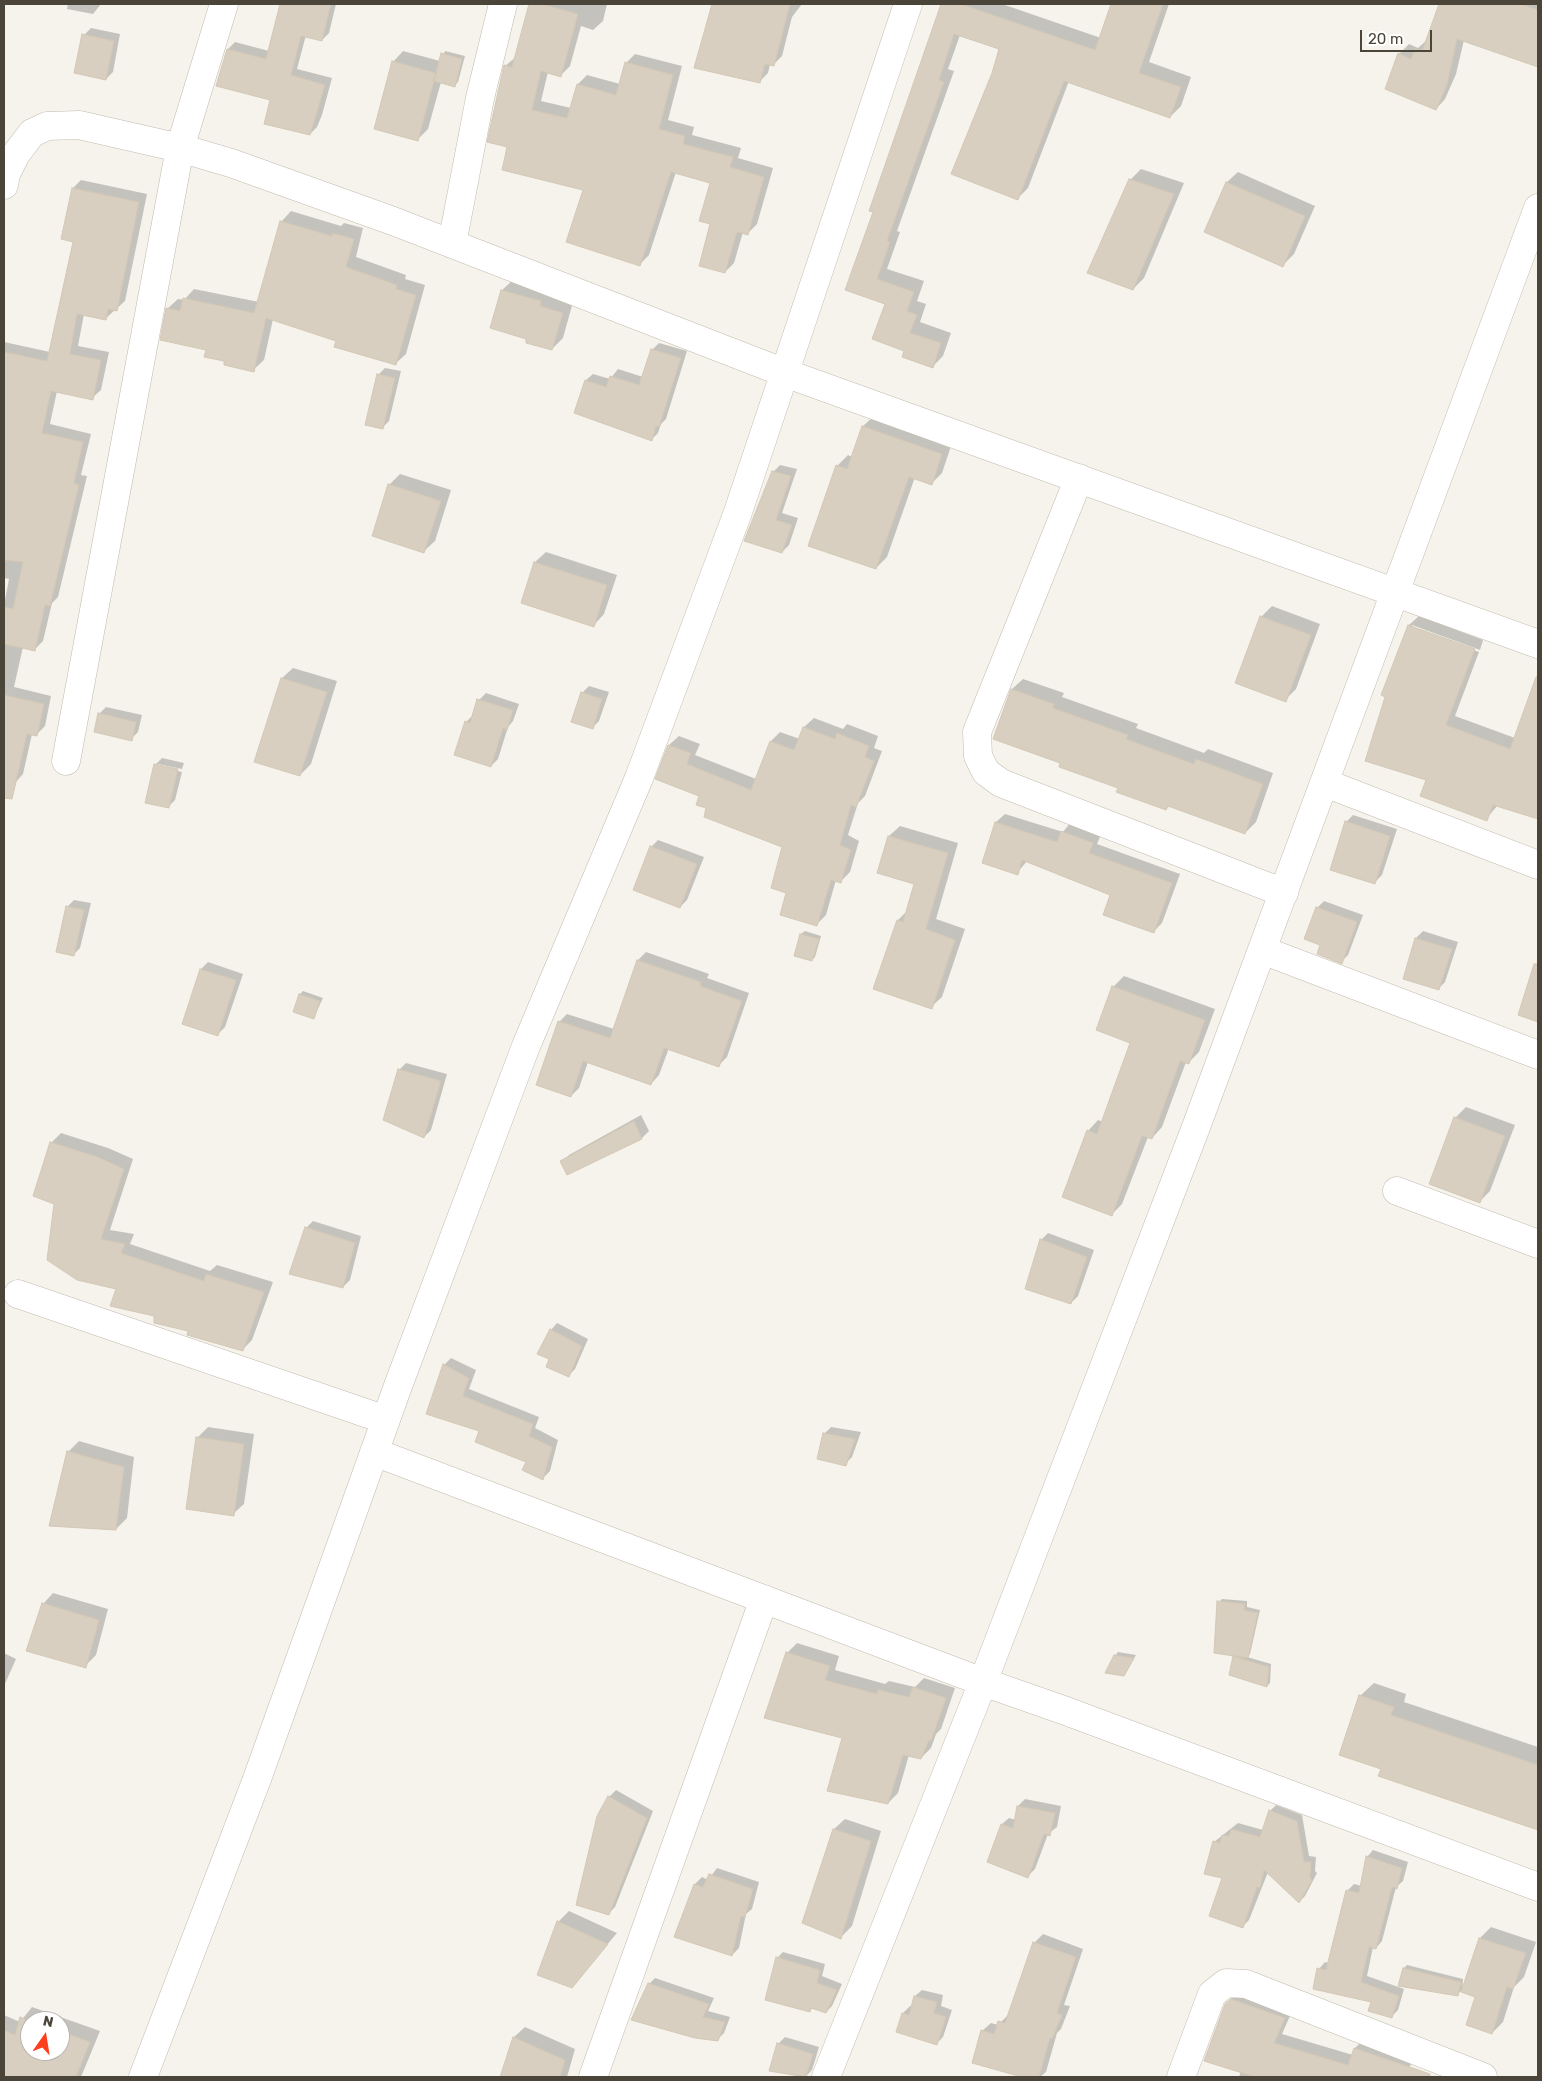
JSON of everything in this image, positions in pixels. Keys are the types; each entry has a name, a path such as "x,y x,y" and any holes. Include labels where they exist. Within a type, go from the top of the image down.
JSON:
{"street":[{"path":"66,761 180,148 224,4"},
{"path":"452,244 480,98 502,4"},
{"path":"143,2077 257,1779 374,1452 526,1046 642,769 738,512 908,4"},
{"path":"4,185 6,174 16,154 32,133 47,126 79,125 180,148 231,162 452,244 784,373 1538,644"},
{"path":"826,2077 983,1682 1284,893 1538,208"},
{"path":"1079,478 977,732 978,756 986,772 1001,783 1284,893"},
{"path":"1325,783 1538,865"},
{"path":"1262,950 1538,1055"},
{"path":"1397,1192 1538,1244"},
{"path":"18,1294 386,1420"},
{"path":"374,1452 983,1682 1066,1711 1538,1887"},
{"path":"593,2077 764,1600"},
{"path":"1181,2077 1212,1994 1226,1982 1246,1984 1483,2077"}],"building":[{"path":"280,4 331,4 322,41 301,36 291,75 325,85 310,135 264,124 270,100 216,86 227,49 266,59"},
{"path":"529,4 541,4 578,14 561,77 541,71 532,110 567,118 577,84 616,95 625,62 673,75 659,129 685,136 683,144 733,157 730,167 764,177 748,235 737,232 725,273 699,266 710,224 699,221 710,183 671,172 640,266 566,242 583,190 502,170 507,147 487,142 504,65 512,67"},
{"path":"712,4 790,4 774,66 765,64 760,83 694,68"},
{"path":"941,4 961,4 1095,50 1111,4 1163,4 1139,73 1181,87 1170,118 1064,81 1018,200 951,174 992,73 999,49 954,34 939,80 944,82 887,241 890,242 877,279 914,292 907,311 917,315 910,333 941,343 933,368 902,357 904,351 872,339 885,304 845,290 873,212 869,211"},
{"path":"1439,4 1521,4 1538,10 1538,67 1457,39 1447,85 1436,110 1385,89 1398,53 1411,59 1415,49 1422,51"},
{"path":"82,34 114,41 106,80 74,73"},
{"path":"441,53 462,59 455,87 434,81"},
{"path":"392,61 436,73 418,141 374,129"},
{"path":"1129,179 1174,194 1133,290 1087,273"},
{"path":"1226,182 1305,216 1283,267 1204,232"},
{"path":"72,188 139,202 117,311 108,309 106,320 77,314 70,354 101,360 93,400 51,391 42,433 83,442 74,483 79,485 50,606 45,605 35,651 4,644 4,607 13,609 23,562 4,560 4,352 47,361 73,242 61,239"},
{"path":"280,221 332,236 332,233 354,239 346,267 397,285 396,289 416,295 396,365 334,347 336,341 266,318 254,372 224,365 224,361 204,357 206,350 160,340 166,308 180,311 183,298 254,313"},
{"path":"501,290 541,301 540,306 563,313 552,350 526,343 526,339 490,328"},
{"path":"651,349 681,358 659,427 656,426 652,441 574,413 585,380 606,387 610,376 639,385"},
{"path":"377,374 395,378 383,429 365,425"},
{"path":"862,426 942,454 932,485 909,477 876,569 808,546 836,465 847,469"},
{"path":"772,471 791,476 776,520 792,525 782,553 744,541"},
{"path":"388,484 441,501 424,553 372,536"},
{"path":"534,562 607,585 594,627 521,603"},
{"path":"1260,616 1311,635 1286,702 1235,683"},
{"path":"1408,625 1475,649 1446,725 1510,749 1536,677 1538,677 1538,819 1493,805 1487,821 1420,796 1426,780 1365,761 1385,697 1381,695"},
{"path":"281,678 327,692 300,776 254,762"},
{"path":"1011,689 1054,704 1053,708 1128,735 1126,739 1194,764 1196,759 1263,784 1245,834 1168,806 1166,810 1116,792 1118,788 1059,767 1060,763 993,739"},
{"path":"581,692 602,699 593,729 571,722"},
{"path":"4,695 44,704 37,736 27,734 12,799 4,798"},
{"path":"477,699 513,710 507,730 503,728 491,767 454,755 465,721 470,723"},
{"path":"98,713 136,722 132,741 94,732"},
{"path":"803,727 835,739 837,733 869,746 865,757 874,761 856,807 851,805 840,845 851,850 841,883 831,880 817,926 780,915 786,893 771,888 782,847 704,817 706,808 696,805 699,796 655,779 668,745 691,753 687,764 751,790 770,741 794,750"},
{"path":"154,764 178,769 169,808 145,803"},
{"path":"1345,821 1390,836 1375,884 1330,870"},
{"path":"995,822 1057,842 1061,831 1093,843 1089,853 1172,883 1154,933 1103,915 1110,895 1022,860 1018,875 982,863"},
{"path":"888,836 948,853 926,929 955,940 932,1009 873,989 897,920 903,922 914,884 877,873"},
{"path":"650,846 697,864 680,908 633,890"},
{"path":"66,906 84,910 74,956 56,952"},
{"path":"1316,907 1357,922 1342,964 1317,954 1320,945 1304,939"},
{"path":"800,934 819,939 812,961 794,956"},
{"path":"1415,938 1452,949 1439,990 1403,979"},
{"path":"637,960 701,982 700,986 742,1001 719,1067 664,1048 651,1085 583,1061 571,1097 536,1085 558,1021 610,1038"},
{"path":"1534,964 1538,964 1538,1022 1518,1015"},
{"path":"200,969 236,980 218,1036 182,1024"},
{"path":"1112,986 1205,1020 1189,1064 1180,1061 1152,1139 1142,1136 1112,1216 1062,1197 1087,1130 1097,1134 1130,1043 1096,1030"},
{"path":"299,994 320,1001 314,1019 293,1012"},
{"path":"398,1069 441,1081 424,1138 383,1120"},
{"path":"1454,1117 1505,1136 1480,1203 1429,1184"},
{"path":"634,1121 642,1139 567,1175 560,1161"},
{"path":"50,1142 98,1157 124,1169 101,1239 125,1244 121,1253 204,1281 206,1274 264,1292 243,1351 187,1335 188,1331 154,1323 154,1316 110,1306 116,1289 77,1280 47,1260 54,1204 33,1196"},
{"path":"305,1227 355,1243 343,1288 289,1274"},
{"path":"1040,1239 1087,1257 1071,1304 1025,1289"},
{"path":"550,1329 582,1346 569,1377 546,1367 549,1359 537,1354"},
{"path":"443,1364 469,1378 463,1396 533,1424 529,1436 552,1447 543,1480 522,1470 526,1462 475,1442 479,1431 426,1414"},
{"path":"823,1433 855,1439 846,1466 817,1459"},
{"path":"196,1437 244,1444 234,1516 186,1509"},
{"path":"67,1451 124,1467 116,1530 49,1526"},
{"path":"1217,1601 1245,1604 1244,1610 1258,1613 1248,1658 1214,1653"},
{"path":"42,1603 99,1620 86,1668 26,1651"},
{"path":"786,1652 830,1666 825,1680 877,1694 878,1690 909,1697 913,1687 946,1698 931,1741 929,1740 921,1759 903,1755 888,1804 827,1791 842,1738 764,1718"},
{"path":"1114,1655 1134,1658 1124,1676 1105,1673"},
{"path":"1233,1656 1269,1667 1267,1687 1229,1675"},
{"path":"1359,1695 1394,1707 1391,1715 1538,1765 1538,1830 1378,1776 1381,1769 1339,1755"},
{"path":"608,1796 647,1818 609,1915 576,1905 597,1816"},
{"path":"1017,1806 1055,1813 1050,1836 1044,1834 1028,1878 987,1862 1001,1824 1013,1828"},
{"path":"1269,1810 1297,1821 1304,1862 1311,1862 1310,1878 1312,1880 1299,1903 1264,1870 1260,1888 1257,1887 1243,1928 1209,1916 1222,1878 1204,1874 1213,1841 1220,1843 1222,1835 1229,1836 1231,1829 1260,1837"},
{"path":"833,1829 871,1841 841,1939 802,1923"},
{"path":"1366,1856 1402,1868 1397,1889 1392,1887 1376,1949 1369,1947 1361,1982 1399,1996 1392,2018 1368,2011 1371,2002 1313,1989 1317,1968 1326,1970 1346,1890 1359,1893"},
{"path":"709,1874 753,1889 745,1917 741,1916 732,1956 674,1937 694,1884 703,1887"},
{"path":"557,1921 608,1944 572,1988 537,1975"},
{"path":"1479,1938 1526,1953 1513,1989 1507,1987 1492,2034 1466,2025 1475,1997 1461,1992"},
{"path":"1033,1942 1076,1957 1057,2013 1062,2015 1052,2039 1050,2038 1039,2077 1022,2077 972,2063 981,2030 994,2034 998,2021 1005,2023"},
{"path":"776,1957 820,1970 817,1983 837,1990 826,2013 811,2008 810,2012 765,2000"},
{"path":"1403,1968 1461,1982 1458,1996 1398,1986"},
{"path":"648,1983 709,2004 703,2017 725,2022 718,2041 695,2038 631,2020"},
{"path":"914,1996 937,2002 934,2013 946,2017 937,2045 896,2032 902,2013 909,2015"},
{"path":"1231,1999 1285,2018 1274,2043 1348,2065 1354,2048 1430,2074 1430,2077 1255,2077 1204,2061 1225,2004"},
{"path":"20,2017 20,2061 70,2061 70,2035 90,2042 76,2077 4,2077 4,2030 15,2035"},
{"path":"513,2037 565,2060 560,2077 500,2077"},
{"path":"777,2043 813,2054 806,2077 769,2071"}]}
